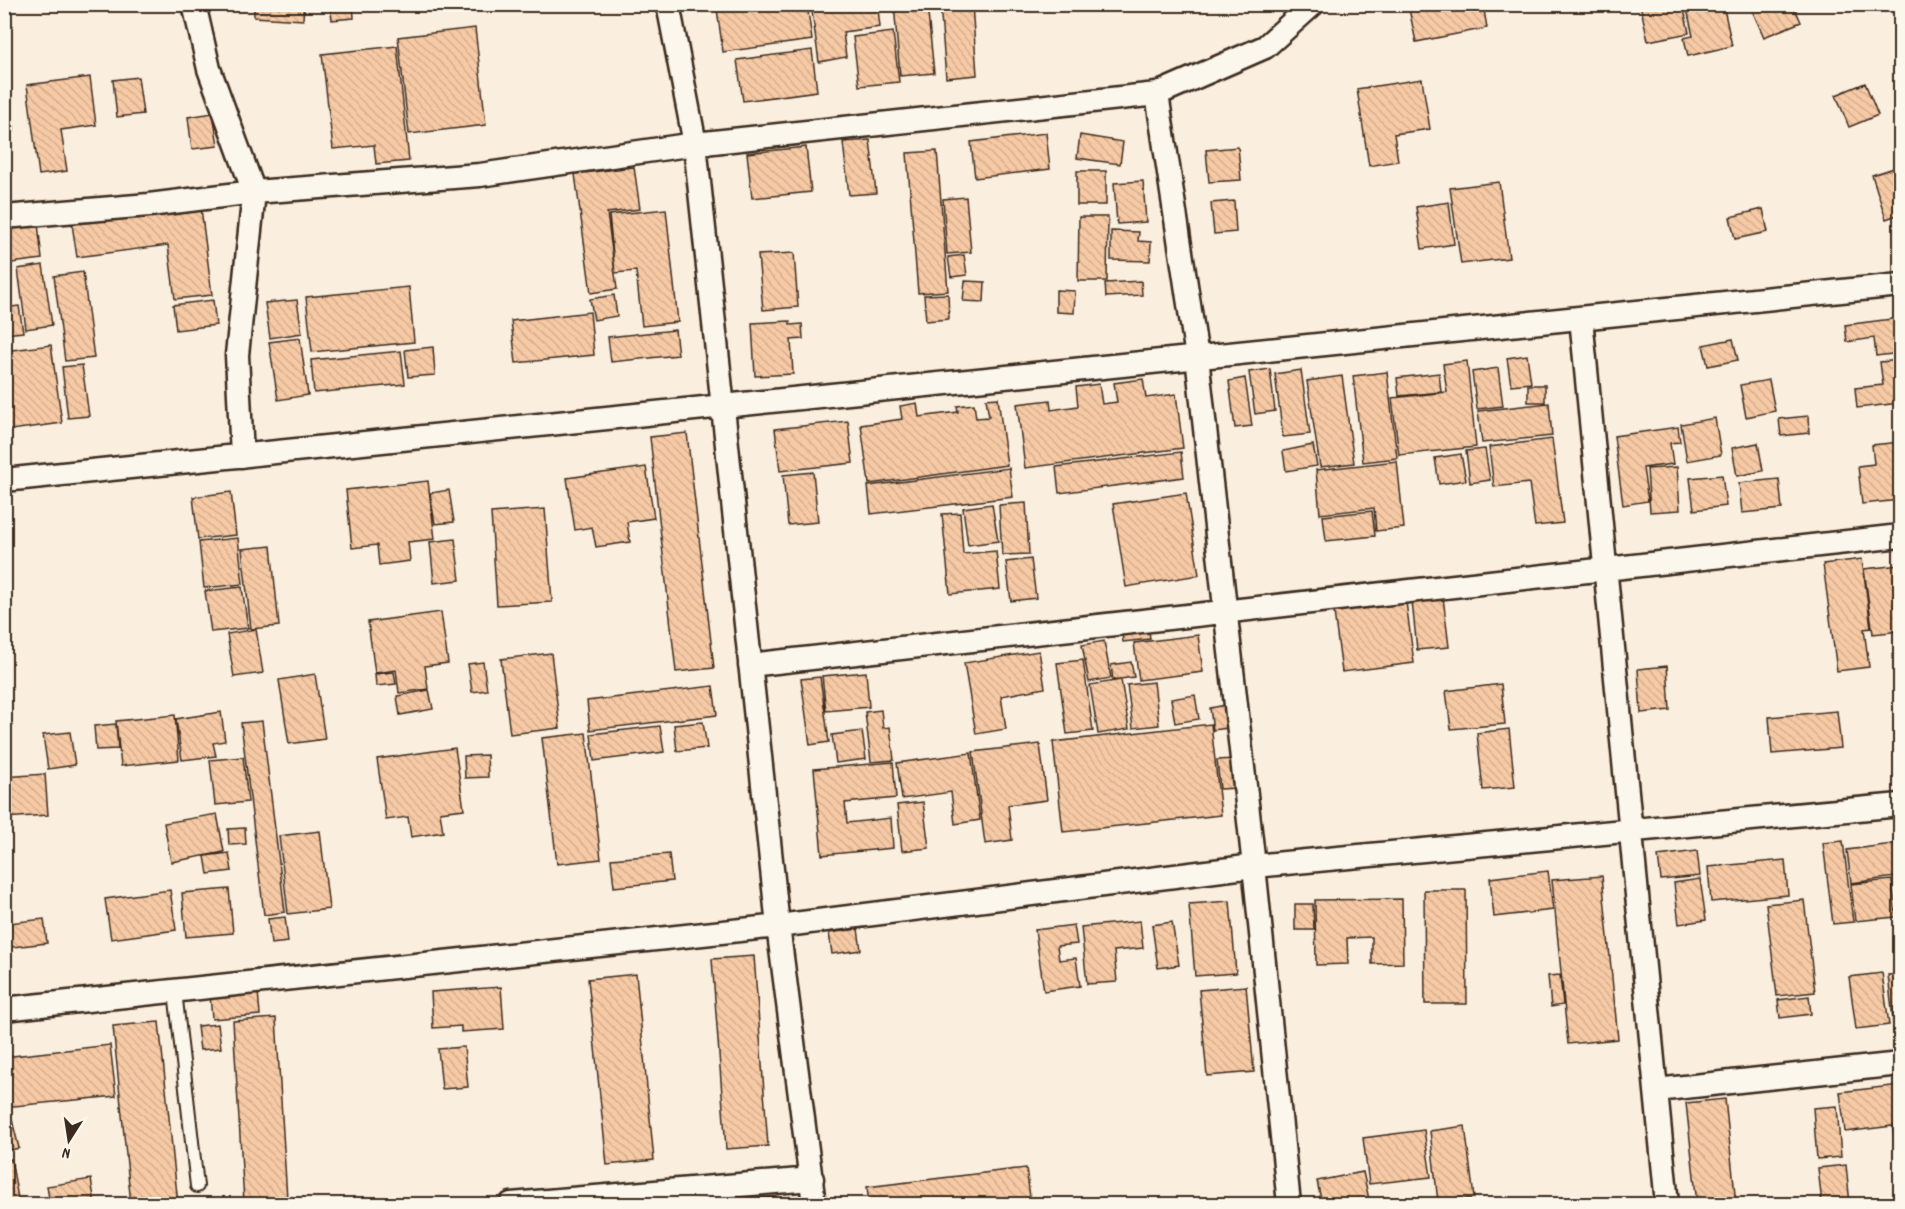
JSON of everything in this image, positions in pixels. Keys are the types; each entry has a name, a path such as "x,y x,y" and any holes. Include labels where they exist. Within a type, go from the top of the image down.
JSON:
{"street":[{"path":"194,4 209,69 254,192 237,356 242,456"},
{"path":"668,4 695,144 778,926 814,1204"},
{"path":"4,217 149,205 254,192 480,175 695,144 1157,94 1265,47 1313,4"},
{"path":"1157,94 1197,357 1289,1204"},
{"path":"4,480 1900,285"},
{"path":"1581,318 1667,1204"},
{"path":"750,665 1900,536"},
{"path":"4,1009 778,926 1254,866 1900,805"},
{"path":"1656,1090 1900,1064"},
{"path":"511,1204 812,1179"}],"lane":[{"path":"175,991 197,1186"}],"building":[{"path":"254,4 304,4 303,20 254,17"},
{"path":"330,4 353,4 354,18 332,20"},
{"path":"747,4 807,4 812,40 723,52 717,9"},
{"path":"811,4 889,4 890,7 878,9 880,27 843,32 846,57 819,62"},
{"path":"894,4 927,4 934,73 900,76"},
{"path":"940,4 972,4 977,75 946,78"},
{"path":"1408,4 1483,4 1487,28 1416,42"},
{"path":"1640,4 1683,4 1689,33 1648,41"},
{"path":"1686,4 1723,4 1732,46 1688,56 1684,38 1693,36"},
{"path":"1759,4 1793,4 1801,22 1764,37 1751,8"},
{"path":"475,28 486,125 409,134 398,37"},
{"path":"893,32 899,82 859,86 853,37"},
{"path":"397,46 409,161 376,164 374,145 333,149 322,54"},
{"path":"812,50 817,91 743,101 737,60"},
{"path":"90,77 96,125 61,130 67,171 39,175 27,85"},
{"path":"138,77 143,114 117,117 113,80"},
{"path":"1422,79 1430,129 1394,134 1398,161 1369,166 1357,89"},
{"path":"10,80 14,131 4,132 4,81"},
{"path":"1865,83 1878,115 1849,127 1836,95"},
{"path":"213,113 218,146 192,149 188,117"},
{"path":"1046,133 1050,169 975,178 971,142"},
{"path":"1080,135 1123,142 1120,164 1077,158"},
{"path":"870,140 876,193 849,195 843,142"},
{"path":"806,147 811,192 752,198 747,153"},
{"path":"1238,147 1241,180 1209,182 1206,150"},
{"path":"937,151 948,291 918,293 907,153"},
{"path":"1900,166 1900,214 1886,219 1872,175"},
{"path":"634,167 640,209 607,213 617,289 591,293 575,174"},
{"path":"1077,171 1106,171 1106,205 1077,205"},
{"path":"1143,181 1146,222 1117,224 1114,183"},
{"path":"1499,182 1509,258 1461,264 1450,188"},
{"path":"966,197 971,252 947,254 943,199"},
{"path":"1234,201 1236,232 1214,234 1211,203"},
{"path":"1449,202 1454,244 1422,249 1416,207"},
{"path":"201,208 212,295 175,299 168,245 77,257 72,224"},
{"path":"666,209 678,322 642,326 636,271 615,273 609,215"},
{"path":"1763,209 1768,232 1735,239 1730,217"},
{"path":"1079,217 1108,217 1107,281 1078,281"},
{"path":"38,224 42,259 4,264 4,228"},
{"path":"1111,231 1139,232 1138,241 1151,242 1150,261 1111,260"},
{"path":"794,253 798,307 763,310 758,255"},
{"path":"964,255 967,275 951,277 948,257"},
{"path":"43,265 52,325 26,329 18,269"},
{"path":"83,272 94,358 65,361 54,276"},
{"path":"965,281 985,282 984,302 963,301"},
{"path":"1141,281 1142,295 1106,297 1105,283"},
{"path":"409,287 414,342 312,352 306,297"},
{"path":"1056,290 1075,291 1074,313 1056,312"},
{"path":"948,294 949,319 926,321 924,295"},
{"path":"614,295 617,316 594,320 590,299"},
{"path":"213,300 216,325 176,330 173,305"},
{"path":"297,300 302,333 270,338 265,303"},
{"path":"19,306 23,332 4,334 4,308"},
{"path":"590,312 594,355 516,363 511,321"},
{"path":"1899,318 1900,353 1876,356 1874,338 1847,342 1845,325"},
{"path":"790,321 790,325 802,324 803,339 791,340 793,374 755,376 752,323"},
{"path":"675,330 678,355 611,362 608,337"},
{"path":"300,338 308,395 278,400 269,342"},
{"path":"1733,339 1738,360 1708,366 1703,345"},
{"path":"51,345 62,423 4,431 4,351"},
{"path":"433,347 435,375 408,377 405,350"},
{"path":"401,351 405,384 314,393 311,360"},
{"path":"1527,355 1531,383 1511,385 1507,358"},
{"path":"1900,360 1900,403 1857,408 1855,388 1883,385 1880,362"},
{"path":"1467,361 1476,447 1399,455 1392,398 1447,392 1443,364"},
{"path":"82,365 89,416 68,418 62,367"},
{"path":"1498,368 1503,406 1477,409 1472,372"},
{"path":"1270,369 1275,411 1255,414 1249,372"},
{"path":"1301,370 1310,434 1283,437 1275,374"},
{"path":"1387,372 1397,458 1363,462 1353,376"},
{"path":"1439,373 1441,392 1399,396 1397,378"},
{"path":"1342,376 1354,463 1320,467 1307,381"},
{"path":"1245,378 1252,426 1235,428 1229,381"},
{"path":"1143,379 1146,398 1176,394 1183,448 1025,468 1017,404 1050,400 1051,410 1078,406 1076,387 1099,384 1102,404 1117,402 1114,383"},
{"path":"1769,380 1775,411 1746,417 1740,385"},
{"path":"1528,385 1545,385 1545,402 1528,402"},
{"path":"998,398 1007,465 869,484 861,425 902,419 900,406 917,403 919,417 958,412 957,406 974,404 976,418 989,417 986,399"},
{"path":"1549,403 1552,436 1482,443 1478,411"},
{"path":"1808,416 1809,433 1781,436 1779,419"},
{"path":"1715,418 1721,455 1687,461 1681,424"},
{"path":"848,421 853,463 780,471 775,429"},
{"path":"1678,427 1680,442 1670,443 1673,464 1643,468 1648,501 1623,505 1614,436"},
{"path":"687,433 714,668 676,672 650,437"},
{"path":"1552,439 1563,523 1535,526 1529,483 1494,487 1489,447"},
{"path":"1900,442 1900,500 1862,504 1858,466 1874,464 1872,445"},
{"path":"1758,443 1763,471 1737,476 1732,448"},
{"path":"1313,445 1317,466 1286,471 1283,451"},
{"path":"1485,449 1490,480 1470,483 1466,451"},
{"path":"1181,452 1184,477 1059,493 1056,467"},
{"path":"1461,454 1466,480 1439,484 1435,458"},
{"path":"1397,461 1404,528 1376,531 1374,508 1320,514 1316,470"},
{"path":"646,467 654,518 627,522 630,542 596,547 592,527 575,530 567,478"},
{"path":"1677,467 1680,510 1650,512 1647,469"},
{"path":"1009,468 1013,497 871,514 868,486"},
{"path":"813,472 818,522 788,525 783,475"},
{"path":"1722,475 1726,506 1694,510 1690,478"},
{"path":"1779,479 1782,509 1742,513 1739,483"},
{"path":"428,481 435,539 408,542 410,561 379,565 377,545 352,548 346,490"},
{"path":"449,490 454,522 435,524 430,493"},
{"path":"231,492 236,535 198,539 193,497"},
{"path":"1186,493 1199,575 1126,587 1113,504"},
{"path":"1026,503 1029,554 1002,555 999,505"},
{"path":"992,504 998,541 968,545 963,508"},
{"path":"545,509 552,602 497,605 491,513"},
{"path":"1372,511 1375,536 1326,541 1323,516"},
{"path":"960,513 963,554 996,551 1000,589 950,594 942,514"},
{"path":"238,538 243,584 204,588 199,542"},
{"path":"455,539 460,580 434,583 430,542"},
{"path":"271,546 279,626 251,629 242,549"},
{"path":"1031,559 1036,598 1011,601 1006,562"},
{"path":"1862,559 1871,628 1864,629 1869,667 1837,671 1823,564"},
{"path":"1900,565 1900,631 1873,634 1864,569"},
{"path":"242,587 248,628 211,632 205,591"},
{"path":"1443,597 1449,647 1417,650 1412,601"},
{"path":"1406,602 1414,663 1342,672 1334,612"},
{"path":"441,612 448,663 425,666 428,689 399,693 396,670 375,673 368,622"},
{"path":"1148,622 1150,639 1123,642 1121,625"},
{"path":"256,629 263,673 234,677 227,634"},
{"path":"1198,635 1203,672 1139,680 1134,643"},
{"path":"1104,641 1111,678 1089,682 1082,645"},
{"path":"1039,651 1045,688 1001,696 1006,729 976,734 964,663"},
{"path":"551,653 560,728 510,734 501,659"},
{"path":"1083,660 1093,731 1067,734 1057,663"},
{"path":"483,662 487,690 472,692 468,664"},
{"path":"1131,662 1134,677 1113,680 1111,665"},
{"path":"1667,666 1670,710 1641,713 1638,669"},
{"path":"394,672 396,684 376,686 375,674"},
{"path":"866,672 869,707 826,711 822,676"},
{"path":"315,674 325,739 289,744 279,680"},
{"path":"820,677 829,742 810,745 801,679"},
{"path":"1121,680 1129,729 1098,734 1090,685"},
{"path":"1154,682 1159,725 1133,728 1127,685"},
{"path":"1501,684 1505,724 1451,729 1446,691"},
{"path":"713,686 717,715 590,730 587,701"},
{"path":"429,690 433,709 400,715 397,696"},
{"path":"1195,695 1199,719 1175,723 1171,699"},
{"path":"1226,705 1228,728 1213,730 1210,708"},
{"path":"881,710 883,728 890,727 894,760 871,762 865,712"},
{"path":"1837,711 1841,748 1772,754 1769,717"},
{"path":"221,712 225,741 213,743 216,756 182,760 176,719"},
{"path":"175,715 179,760 121,766 116,721"},
{"path":"262,721 285,912 264,915 241,723"},
{"path":"703,722 707,748 677,751 674,725"},
{"path":"116,724 118,749 96,750 94,726"},
{"path":"1211,724 1221,815 1063,832 1053,742"},
{"path":"660,726 664,752 594,761 591,734"},
{"path":"1509,729 1515,787 1483,790 1477,733"},
{"path":"862,731 866,759 836,763 832,735"},
{"path":"70,732 75,765 48,769 43,735"},
{"path":"586,733 601,859 557,864 542,738"},
{"path":"1040,744 1047,800 1008,805 1012,840 985,844 973,752"},
{"path":"455,748 464,809 440,812 443,832 411,837 408,817 386,820 377,759"},
{"path":"971,753 980,820 955,824 951,792 902,799 897,763"},
{"path":"487,755 488,777 465,778 464,756"},
{"path":"243,757 248,802 215,805 210,760"},
{"path":"1234,759 1237,788 1220,789 1217,760"},
{"path":"893,762 896,798 845,803 847,823 891,818 893,848 822,855 814,769"},
{"path":"45,774 48,815 4,818 4,777"},
{"path":"923,802 929,848 902,851 897,805"},
{"path":"217,814 224,852 171,862 164,823"},
{"path":"245,828 246,844 229,845 228,829"},
{"path":"320,831 329,909 288,914 279,836"},
{"path":"1843,841 1853,922 1833,924 1823,843"},
{"path":"1900,843 1900,906 1895,877 1851,883 1847,850"},
{"path":"1697,851 1700,876 1661,880 1658,856"},
{"path":"229,853 232,871 208,874 205,856"},
{"path":"669,854 672,881 614,887 611,859"},
{"path":"1785,860 1788,895 1711,902 1708,867"},
{"path":"1548,871 1553,910 1494,917 1490,878"},
{"path":"1602,876 1618,1039 1568,1044 1552,880"},
{"path":"1700,879 1706,920 1679,924 1674,883"},
{"path":"1892,880 1896,917 1855,921 1851,884"},
{"path":"229,889 233,933 186,937 182,893"},
{"path":"170,890 176,930 111,939 105,899"},
{"path":"1424,890 1466,890 1467,1004 1425,1004"},
{"path":"1402,899 1403,963 1372,964 1372,937 1347,938 1348,964 1316,965 1315,900"},
{"path":"1804,900 1815,992 1777,996 1766,904"},
{"path":"1230,901 1236,973 1195,976 1189,904"},
{"path":"1295,904 1313,904 1314,930 1295,930"},
{"path":"4,908 7,908 9,923 44,919 47,943 4,948"},
{"path":"285,917 288,942 271,944 268,919"},
{"path":"1140,921 1143,948 1114,951 1117,982 1087,984 1081,927"},
{"path":"1172,922 1179,965 1158,968 1152,925"},
{"path":"1074,925 1077,944 1057,946 1059,960 1076,958 1080,986 1044,991 1035,930"},
{"path":"858,929 861,950 832,954 829,933"},
{"path":"754,956 768,1146 726,1149 712,959"},
{"path":"1882,973 1889,1025 1856,1029 1849,977"},
{"path":"636,974 654,1160 607,1165 588,979"},
{"path":"1900,974 1900,1027 1894,1027 1888,975"},
{"path":"1560,975 1563,1005 1551,1007 1548,976"},
{"path":"1246,986 1254,1072 1207,1076 1199,990"},
{"path":"501,987 504,1029 461,1032 461,1026 433,1028 431,992"},
{"path":"258,991 260,1015 212,1019 210,995"},
{"path":"1809,996 1811,1014 1780,1018 1778,1000"},
{"path":"276,1018 287,1199 244,1202 233,1021"},
{"path":"159,1022 178,1204 131,1204 113,1026"},
{"path":"218,1024 221,1048 200,1050 197,1026"},
{"path":"110,1045 116,1096 4,1107 4,1057"},
{"path":"464,1047 468,1087 442,1089 438,1049"},
{"path":"1900,1085 1900,1125 1845,1132 1840,1092"},
{"path":"1725,1099 1736,1204 1697,1204 1686,1103"},
{"path":"1837,1106 1841,1157 1817,1159 1813,1108"},
{"path":"12,1120 19,1148 4,1152 4,1122"},
{"path":"1465,1126 1474,1198 1438,1202 1430,1131"},
{"path":"1900,1127 1900,1190 1893,1128"},
{"path":"1424,1130 1431,1177 1369,1184 1363,1138"},
{"path":"11,1159 19,1204 4,1204 4,1160"},
{"path":"1846,1165 1850,1204 1822,1204 1818,1168"},
{"path":"1026,1168 1031,1204 869,1204 867,1187"},
{"path":"1363,1172 1370,1204 1322,1204 1317,1181"},
{"path":"91,1179 95,1204 50,1204 47,1186"},
{"path":"777,1197 778,1204 733,1204 733,1201"}]}
